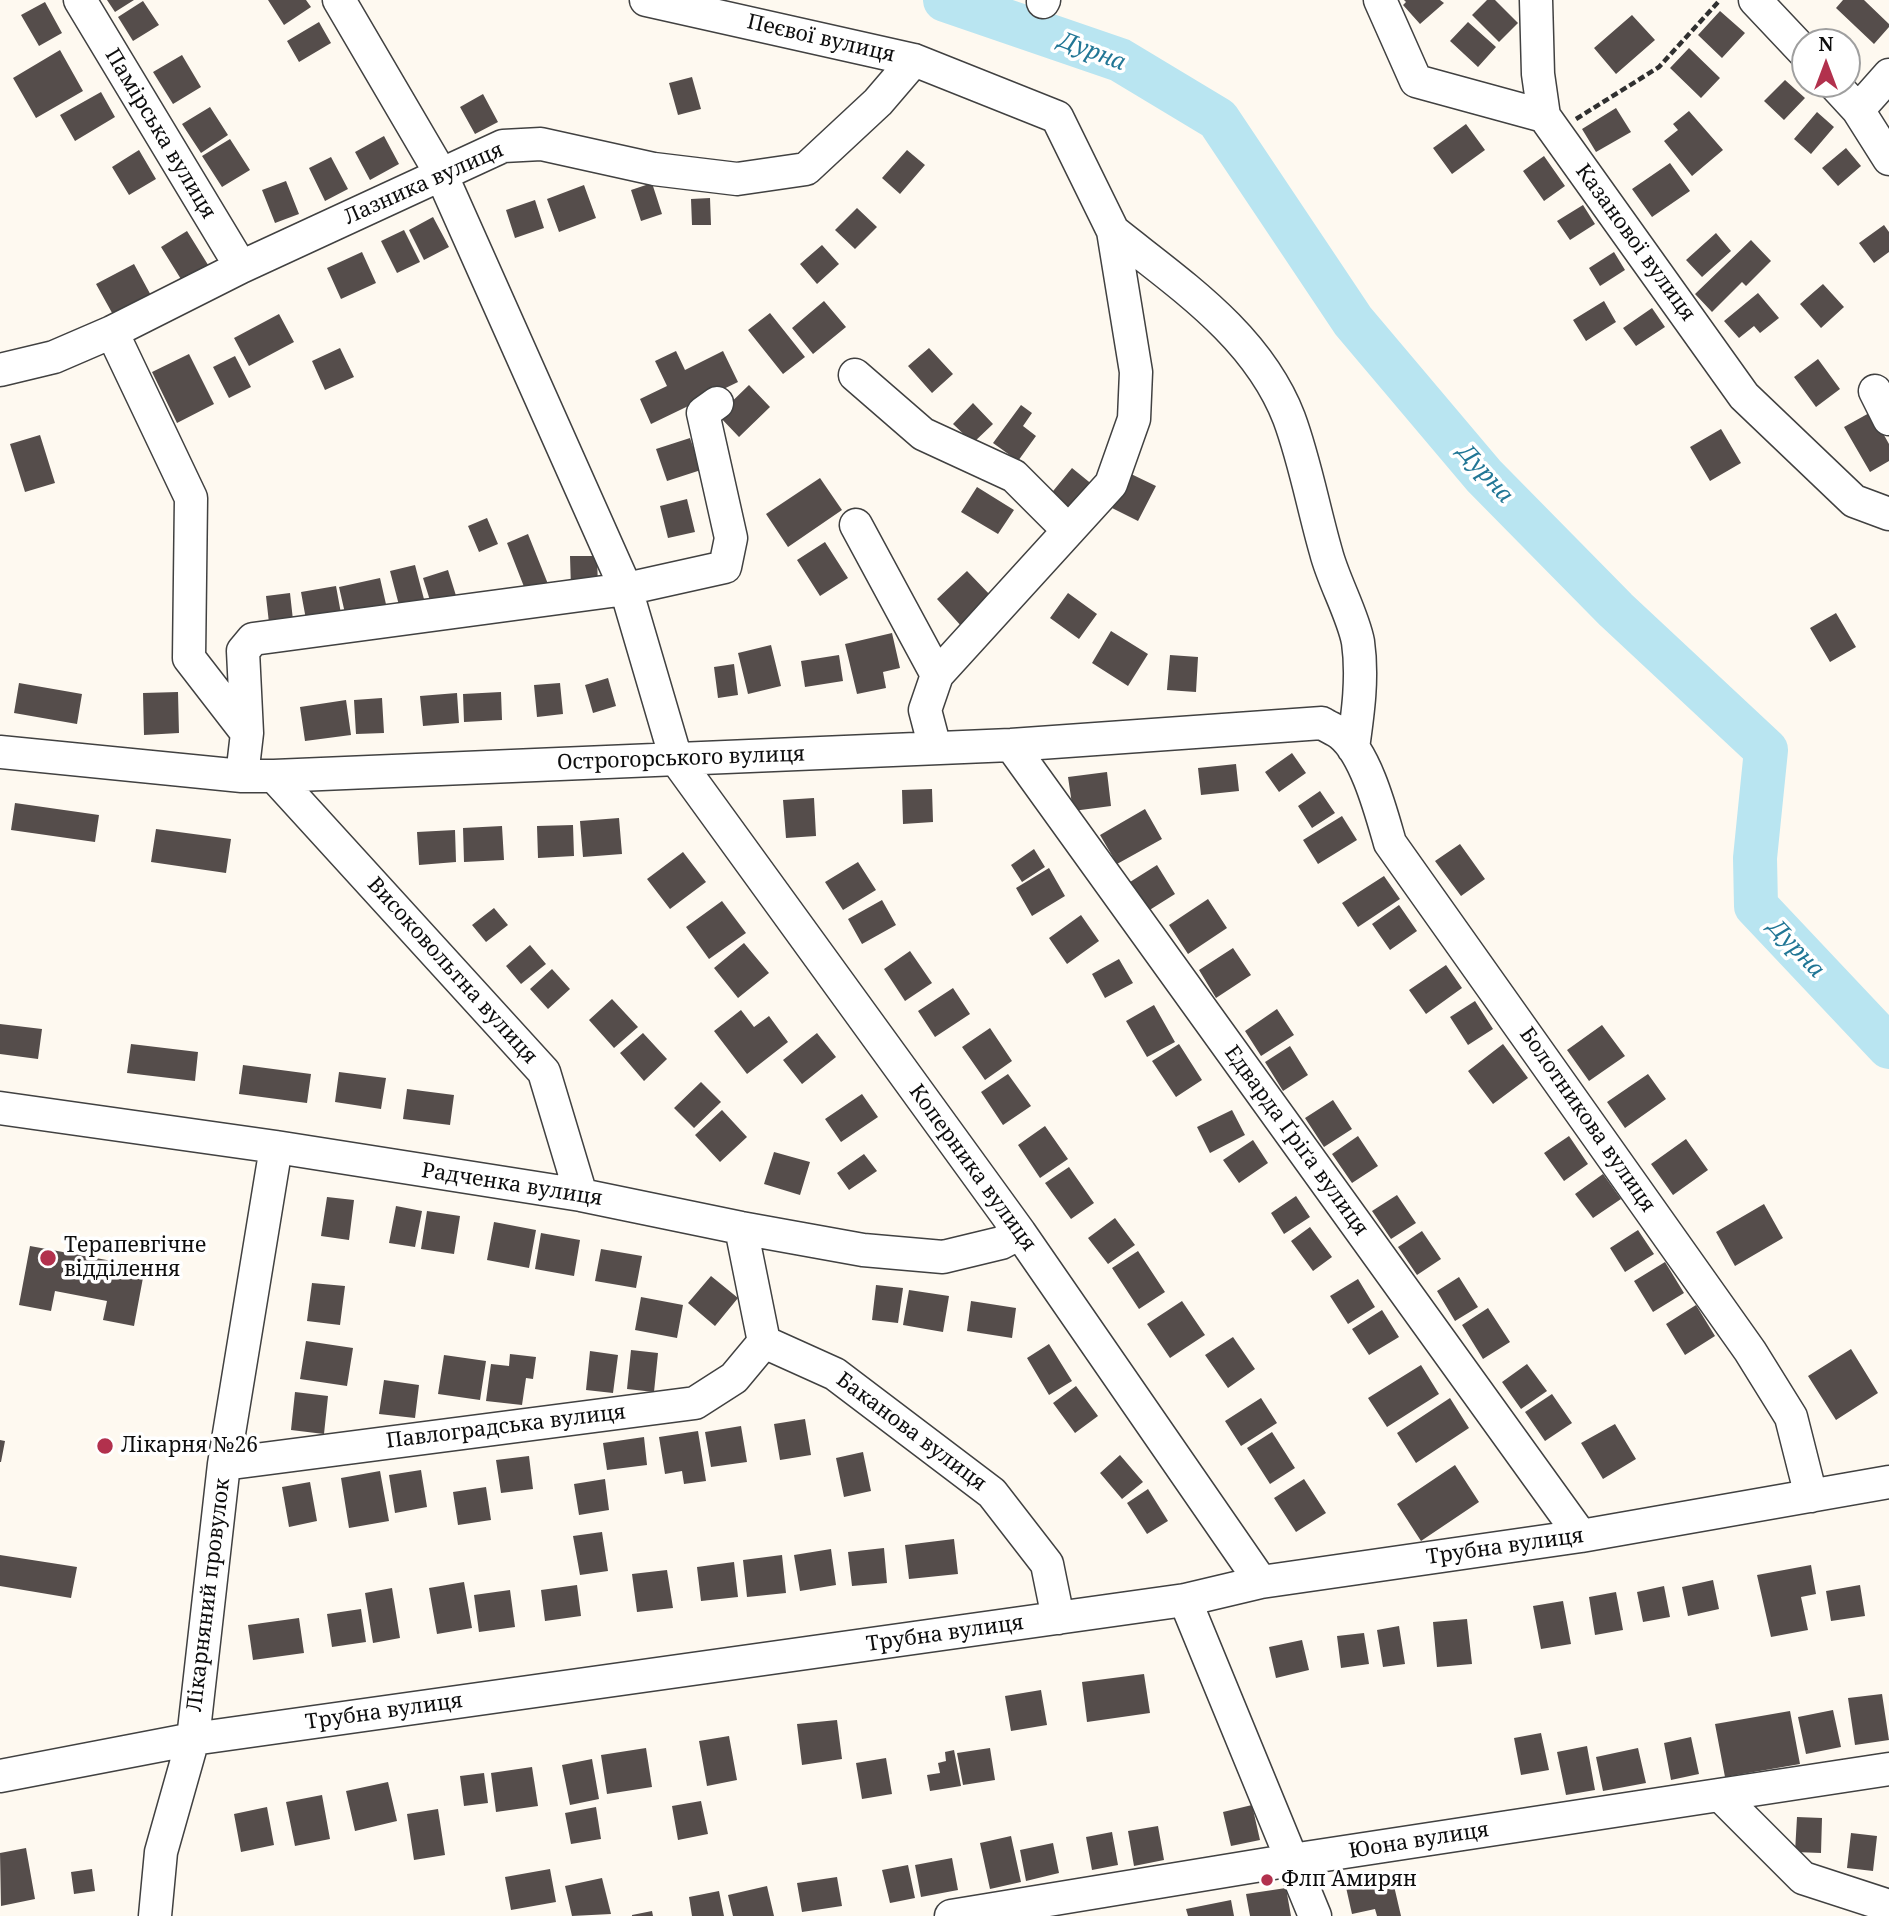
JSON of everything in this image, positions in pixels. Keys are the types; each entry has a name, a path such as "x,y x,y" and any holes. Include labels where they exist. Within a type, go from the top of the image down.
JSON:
{"street":[{"name":"Памірська вулиця","path":"80,0 241,267"},
{"name":"Коперника вулиця","path":"339,0 441,174 626,589 676,759 1020,1233 1261,1581"},
{"name":"Пеєвої вулиця","path":"646,0 914,60 1057,117 1112,231"},
{"path":"1380,0 1416,81 1549,124"},
{"path":"1536,0 1538,74 1549,124"},
{"path":"1755,0 1791,38"},
{"name":"Лазника вулиця","path":"0,370 54,357 112,332 241,267 503,146 541,144 654,169 737,179 806,169 878,102 914,60"},
{"path":"1858,110 1889,75"},
{"path":"1847,98 1858,110 1889,159"},
{"name":"Казанової вулиця","path":"1549,124 1744,396 1854,501 1889,514"},
{"path":"935,748 925,710 937,675 1111,484 1133,419 1136,372 1112,231"},
{"path":"1112,231 1205,305 1240,339 1267,375 1288,417 1303,463 1326,555 1358,641 1360,698 1353,748"},
{"path":"112,332 191,498 189,658 247,733"},
{"path":"855,375 923,434 1014,476 1068,530"},
{"path":"1875,391 1889,419"},
{"path":"242,776 247,733 243,651 253,639 626,589 725,567 731,538 703,413 717,403"},
{"path":"856,525 937,675"},
{"name":"Острогорського вулиця","path":"0,752 242,776 274,776 1011,745 1322,723 1342,734 1353,748"},
{"name":"Едварда Ґріґа вулиця","path":"1011,745 1581,1536"},
{"name":"Болотникова вулиця","path":"1353,748 1372,785 1390,843 1751,1350 1791,1417 1811,1496"},
{"name":"Високовольтна вулиця","path":"274,776 544,1072 582,1195"},
{"name":"Радченка вулиця","path":"0,1108 276,1147 582,1195 863,1250 943,1257 1001,1243 1020,1233"},
{"name":"Лікарняний провулок","path":"155,1916 161,1852 193,1739 224,1464 276,1147"},
{"path":"741,1228 764,1342"},
{"name":"Павлоградська вулиця","path":"224,1464 695,1403 734,1378 764,1342"},
{"name":"Баканова вулиця","path":"764,1342 835,1374 992,1493 1047,1564 1058,1618"},
{"name":"Трубна вулиця","path":"0,1776 193,1739 1185,1600 1261,1581 1581,1536 1889,1482"},
{"path":"1185,1600 1315,1916"},
{"name":"Юона вулиця","path":"951,1916 1292,1860 1889,1769"},
{"path":"1720,1796 1802,1878 1889,1906"}],"path":[{"path":"1549,124 1659,67 1720,0"}],"building":[{"path":"107,0 134,0 115,12"},
{"path":"268,0 306,0 311,7 284,25"},
{"path":"1404,0 1440,0 1444,3 1420,24 1403,5 1406,2"},
{"path":"1487,0 1495,0 1518,23 1499,42 1472,15"},
{"path":"1843,0 1864,0 1889,27 1874,44 1861,32 1861,28 1857,28 1836,8"},
{"path":"143,1 159,25 133,41 118,17"},
{"path":"45,2 62,33 39,46 21,15"},
{"path":"1720,11 1745,33 1722,58 1698,35"},
{"path":"1632,15 1655,40 1616,74 1594,48"},
{"path":"319,22 331,43 299,62 287,41"},
{"path":"1468,22 1496,47 1478,67 1450,41"},
{"path":"1689,48 1720,78 1701,98 1670,68"},
{"path":"60,50 83,91 36,118 13,78"},
{"path":"182,55 201,87 173,104 153,72"},
{"path":"692,77 701,109 678,115 669,83"},
{"path":"1785,80 1791,85 1791,98 1805,98 1784,120 1764,101"},
{"path":"101,92 115,117 75,141 60,115"},
{"path":"483,94 498,122 475,134 460,107"},
{"path":"210,107 228,135 201,153 182,124"},
{"path":"1616,108 1631,132 1596,152 1582,129"},
{"path":"1689,111 1723,150 1692,176 1664,141 1678,130 1673,124"},
{"path":"1817,112 1834,127 1811,154 1794,139"},
{"path":"1466,124 1485,150 1452,174 1433,148"},
{"path":"384,136 399,164 370,180 355,152"},
{"path":"230,139 250,170 222,187 202,156"},
{"path":"1846,148 1861,166 1838,186 1822,168"},
{"path":"139,150 156,179 129,195 112,167"},
{"path":"907,150 925,165 900,194 882,178"},
{"path":"1544,156 1565,186 1544,201 1523,171"},
{"path":"331,157 348,189 325,201 309,168"},
{"path":"1670,163 1690,191 1652,217 1632,189"},
{"path":"286,181 299,214 275,223 262,190"},
{"path":"652,183 662,214 641,221 631,190"},
{"path":"584,185 596,218 559,232 547,199"},
{"path":"710,198 711,225 692,225 691,199"},
{"path":"535,200 544,228 515,238 506,210"},
{"path":"1583,205 1595,224 1570,240 1557,221"},
{"path":"857,208 877,227 855,249 835,230"},
{"path":"433,217 449,247 424,260 409,230"},
{"path":"1884,225 1889,232 1889,252 1874,263 1859,243"},
{"path":"404,230 420,262 397,273 381,241"},
{"path":"187,231 210,268 184,284 161,247"},
{"path":"1716,233 1731,251 1702,277 1686,260"},
{"path":"1751,240 1771,261 1746,286 1742,282 1712,312 1695,294"},
{"path":"822,245 839,264 817,284 800,264"},
{"path":"362,252 376,283 341,299 327,268"},
{"path":"1614,252 1625,270 1600,286 1589,268"},
{"path":"134,264 154,301 116,320 96,284"},
{"path":"1823,284 1844,307 1821,328 1800,304"},
{"path":"1758,293 1779,318 1760,333 1754,326 1739,338 1724,321"},
{"path":"824,301 846,327 813,354 792,328"},
{"path":"1604,301 1616,322 1586,341 1573,320"},
{"path":"1652,308 1665,327 1636,346 1623,328"},
{"path":"770,313 805,357 783,374 748,330"},
{"path":"279,314 294,342 249,366 234,338"},
{"path":"340,348 354,377 325,390 312,361"},
{"path":"929,348 953,374 932,393 908,366"},
{"path":"676,351 685,370 723,351 738,382 651,424 640,399 667,386 655,361"},
{"path":"189,354 214,404 177,423 152,372"},
{"path":"235,356 251,387 229,398 213,367"},
{"path":"1818,359 1840,389 1816,407 1794,377"},
{"path":"749,385 770,407 739,437 718,415"},
{"path":"973,403 993,424 973,443 953,424"},
{"path":"1021,405 1032,413 1023,426 1036,436 1018,461 993,443"},
{"path":"1871,412 1889,444 1889,461 1870,472 1844,427"},
{"path":"1721,429 1741,463 1710,481 1690,447"},
{"path":"40,435 55,483 25,492 10,444"},
{"path":"690,438 701,470 667,481 656,449"},
{"path":"1072,468 1099,490 1075,518 1049,496"},
{"path":"1129,473 1156,486 1138,521 1112,508"},
{"path":"820,478 842,510 788,547 766,514"},
{"path":"977,487 1014,510 998,534 961,512"},
{"path":"687,499 695,532 668,538 660,506"},
{"path":"487,518 498,544 479,552 468,526"},
{"path":"528,534 550,589 528,597 507,543"},
{"path":"825,542 848,578 820,596 797,560"},
{"path":"570,556 597,556 598,587 571,588"},
{"path":"415,565 425,603 400,609 390,571"},
{"path":"448,570 458,602 433,610 423,578"},
{"path":"967,571 993,598 962,627 937,599"},
{"path":"380,578 388,613 347,622 339,587"},
{"path":"336,586 342,619 307,625 301,592"},
{"path":"290,593 294,629 270,632 266,596"},
{"path":"1068,593 1097,614 1079,639 1050,618"},
{"path":"1836,613 1856,647 1830,662 1810,628"},
{"path":"1111,631 1148,654 1128,686 1092,663"},
{"path":"892,633 900,668 883,672 886,688 857,694 845,644"},
{"path":"771,645 781,686 748,694 738,653"},
{"path":"839,655 843,681 805,687 801,661"},
{"path":"1170,655 1198,657 1196,692 1167,690"},
{"path":"734,664 738,695 718,698 714,667"},
{"path":"608,678 616,706 593,713 585,685"},
{"path":"19,683 82,694 77,724 14,713"},
{"path":"560,683 563,714 537,717 534,685"},
{"path":"178,692 179,733 144,735 143,693"},
{"path":"501,692 502,720 464,722 463,694"},
{"path":"457,693 459,723 423,726 420,696"},
{"path":"382,698 384,733 356,734 354,700"},
{"path":"346,700 351,735 305,741 300,707"},
{"path":"1292,753 1306,773 1279,792 1265,772"},
{"path":"1236,764 1239,791 1201,795 1198,768"},
{"path":"1107,772 1111,806 1073,811 1068,777"},
{"path":"932,789 933,822 903,824 902,790"},
{"path":"1320,791 1335,813 1312,828 1298,806"},
{"path":"814,798 816,836 786,838 783,800"},
{"path":"15,803 99,815 95,842 11,830"},
{"path":"1145,809 1162,839 1117,864 1100,835"},
{"path":"1342,816 1357,840 1318,864 1303,840"},
{"path":"619,818 622,854 583,857 580,821"},
{"path":"573,825 574,856 538,858 537,826"},
{"path":"502,826 504,860 464,862 463,828"},
{"path":"156,829 231,839 226,873 151,862"},
{"path":"455,830 456,862 419,865 417,832"},
{"path":"1460,844 1485,879 1461,896 1435,861"},
{"path":"1034,849 1045,867 1022,882 1011,865"},
{"path":"683,852 706,882 670,909 647,879"},
{"path":"858,862 876,890 843,910 825,882"},
{"path":"1157,865 1175,894 1148,911 1130,882"},
{"path":"1049,868 1065,896 1032,916 1016,888"},
{"path":"1384,876 1400,899 1358,927 1342,903"},
{"path":"1208,899 1227,928 1188,954 1169,925"},
{"path":"882,900 896,925 862,944 848,919"},
{"path":"722,901 746,933 709,959 686,927"},
{"path":"1399,905 1417,931 1390,950 1372,924"},
{"path":"494,908 508,925 486,942 472,925"},
{"path":"1081,915 1099,941 1067,964 1049,938"},
{"path":"744,943 769,973 738,998 714,968"},
{"path":"530,945 546,964 521,984 506,966"},
{"path":"1233,948 1251,975 1216,998 1199,970"},
{"path":"910,951 932,983 905,1001 884,969"},
{"path":"1119,959 1133,983 1105,998 1092,974"},
{"path":"1446,965 1462,988 1426,1014 1409,990"},
{"path":"552,969 570,989 548,1009 530,989"},
{"path":"953,988 970,1014 935,1037 918,1011"},
{"path":"612,999 638,1027 614,1048 589,1020"},
{"path":"1475,1001 1493,1029 1468,1045 1450,1017"},
{"path":"1154,1005 1175,1042 1147,1057 1126,1021"},
{"path":"1277,1009 1294,1035 1261,1056 1245,1031"},
{"path":"741,1010 754,1027 769,1016 788,1042 747,1074 714,1031"},
{"path":"0,1024 42,1029 38,1059 0,1054"},
{"path":"1602,1025 1625,1056 1589,1081 1567,1050"},
{"path":"990,1028 1012,1061 985,1080 962,1047"},
{"path":"643,1033 667,1059 644,1081 620,1053"},
{"path":"817,1033 836,1057 802,1084 783,1060"},
{"path":"131,1044 198,1052 195,1081 127,1073"},
{"path":"1179,1044 1202,1080 1176,1097 1152,1061"},
{"path":"1503,1044 1528,1078 1493,1104 1468,1071"},
{"path":"1290,1046 1308,1075 1283,1091 1265,1062"},
{"path":"243,1065 311,1074 307,1103 239,1094"},
{"path":"339,1072 386,1078 381,1109 335,1102"},
{"path":"1008,1074 1031,1106 1003,1125 981,1092"},
{"path":"1648,1074 1666,1099 1625,1128 1607,1102"},
{"path":"701,1082 721,1102 694,1128 674,1108"},
{"path":"407,1089 454,1095 450,1125 403,1119"},
{"path":"862,1094 878,1117 841,1142 825,1119"},
{"path":"1333,1100 1352,1129 1324,1147 1305,1118"},
{"path":"722,1110 747,1137 720,1162 695,1135"},
{"path":"1232,1110 1245,1135 1210,1153 1197,1127"},
{"path":"1045,1126 1068,1159 1040,1178 1018,1145"},
{"path":"1358,1136 1378,1166 1352,1183 1332,1154"},
{"path":"1569,1136 1588,1164 1564,1181 1544,1153"},
{"path":"1686,1139 1708,1170 1673,1195 1651,1164"},
{"path":"1253,1140 1268,1163 1239,1183 1223,1160"},
{"path":"774,1152 810,1162 800,1195 764,1184"},
{"path":"864,1154 877,1171 849,1190 837,1173"},
{"path":"1069,1167 1094,1203 1071,1219 1045,1183"},
{"path":"1603,1174 1621,1199 1593,1218 1575,1194"},
{"path":"1397,1195 1416,1223 1391,1239 1372,1211"},
{"path":"1296,1196 1310,1217 1284,1234 1271,1213"},
{"path":"327,1197 354,1200 349,1240 321,1236"},
{"path":"1764,1204 1783,1238 1735,1266 1716,1232"},
{"path":"396,1206 422,1211 415,1247 389,1243"},
{"path":"427,1211 460,1216 454,1254 421,1249"},
{"path":"1115,1218 1135,1245 1108,1264 1088,1238"},
{"path":"494,1222 536,1230 529,1268 487,1260"},
{"path":"1310,1227 1332,1257 1313,1271 1291,1241"},
{"path":"1638,1230 1654,1254 1625,1272 1610,1248"},
{"path":"1422,1231 1441,1259 1417,1275 1398,1247"},
{"path":"541,1233 580,1240 574,1276 535,1269"},
{"path":"30,1246 145,1267 134,1326 103,1320 107,1301 55,1291 51,1311 19,1305"},
{"path":"601,1249 642,1256 636,1288 595,1281"},
{"path":"1138,1251 1165,1292 1139,1309 1112,1268"},
{"path":"1665,1262 1684,1293 1653,1312 1634,1281"},
{"path":"711,1276 738,1298 715,1326 688,1303"},
{"path":"1459,1277 1478,1307 1455,1321 1437,1291"},
{"path":"1358,1279 1375,1307 1348,1324 1330,1296"},
{"path":"312,1283 345,1286 340,1325 307,1321"},
{"path":"876,1285 903,1288 898,1323 872,1320"},
{"path":"909,1290 949,1296 943,1332 903,1325"},
{"path":"641,1297 683,1305 677,1338 635,1330"},
{"path":"971,1301 1016,1308 1012,1338 967,1331"},
{"path":"1182,1301 1205,1335 1170,1358 1147,1324"},
{"path":"1696,1305 1715,1336 1685,1355 1666,1324"},
{"path":"1488,1308 1510,1342 1483,1359 1462,1325"},
{"path":"1382,1310 1399,1337 1369,1355 1352,1329"},
{"path":"1233,1337 1255,1369 1228,1388 1205,1355"},
{"path":"306,1341 353,1348 347,1386 300,1379"},
{"path":"1049,1344 1072,1381 1049,1395 1027,1358"},
{"path":"1851,1349 1878,1393 1836,1420 1808,1376"},
{"path":"631,1350 658,1353 654,1392 627,1389"},
{"path":"590,1351 618,1355 613,1393 586,1390"},
{"path":"510,1354 536,1357 533,1379 526,1378 522,1405 486,1401 491,1364 509,1366"},
{"path":"444,1355 486,1361 480,1400 438,1394"},
{"path":"1527,1364 1547,1391 1521,1409 1502,1382"},
{"path":"1421,1365 1439,1394 1387,1427 1368,1398"},
{"path":"384,1380 419,1385 415,1418 379,1414"},
{"path":"1076,1386 1098,1416 1075,1433 1053,1403"},
{"path":"295,1392 328,1396 324,1434 291,1430"},
{"path":"1552,1394 1572,1423 1545,1441 1525,1412"},
{"path":"1261,1398 1277,1423 1241,1446 1225,1421"},
{"path":"1450,1398 1469,1428 1416,1463 1397,1433"},
{"path":"805,1419 811,1455 780,1460 774,1424"},
{"path":"1615,1424 1636,1459 1603,1479 1581,1443"},
{"path":"741,1426 747,1462 711,1467 705,1432"},
{"path":"698,1431 706,1481 684,1484 682,1471 665,1474 659,1437"},
{"path":"1272,1432 1295,1468 1270,1484 1247,1448"},
{"path":"644,1437 647,1465 607,1470 603,1443"},
{"path":"0,1440 5,1441 1,1462 0,1462"},
{"path":"863,1452 871,1491 844,1497 836,1458"},
{"path":"1120,1455 1143,1482 1122,1499 1100,1473"},
{"path":"529,1456 533,1489 501,1493 496,1460"},
{"path":"1455,1465 1479,1502 1421,1541 1397,1504"},
{"path":"421,1470 427,1507 395,1513 389,1475"},
{"path":"380,1471 389,1521 349,1528 341,1478"},
{"path":"605,1479 609,1510 579,1515 574,1484"},
{"path":"1304,1479 1326,1513 1296,1532 1274,1498"},
{"path":"310,1482 317,1521 289,1527 282,1487"},
{"path":"486,1487 491,1520 458,1525 453,1492"},
{"path":"1148,1489 1168,1521 1147,1534 1127,1503"},
{"path":"602,1532 608,1571 580,1575 573,1536"},
{"path":"954,1539 958,1574 909,1579 905,1545"},
{"path":"884,1548 887,1583 852,1586 848,1552"},
{"path":"831,1549 836,1585 800,1591 794,1555"},
{"path":"0,1555 77,1567 71,1598 0,1586"},
{"path":"782,1555 786,1593 747,1597 743,1560"},
{"path":"734,1562 738,1597 701,1601 697,1567"},
{"path":"1811,1565 1816,1594 1801,1597 1808,1630 1771,1637 1757,1575"},
{"path":"667,1570 673,1608 637,1612 632,1574"},
{"path":"1713,1580 1719,1609 1688,1616 1682,1587"},
{"path":"464,1582 472,1628 437,1634 429,1588"},
{"path":"577,1585 581,1616 545,1621 541,1590"},
{"path":"1860,1585 1865,1616 1831,1621 1826,1591"},
{"path":"1664,1586 1670,1617 1643,1622 1637,1592"},
{"path":"392,1588 400,1638 373,1643 365,1593"},
{"path":"510,1590 515,1627 479,1632 474,1595"},
{"path":"1616,1592 1623,1630 1595,1635 1589,1597"},
{"path":"1563,1601 1571,1644 1541,1649 1533,1606"},
{"path":"361,1609 366,1642 332,1647 327,1614"},
{"path":"299,1618 304,1653 253,1660 248,1625"},
{"path":"1467,1619 1472,1664 1437,1667 1433,1622"},
{"path":"1399,1626 1405,1664 1383,1667 1377,1630"},
{"path":"1364,1633 1369,1664 1341,1668 1337,1636"},
{"path":"1302,1640 1309,1670 1276,1678 1269,1647"},
{"path":"1144,1674 1150,1713 1087,1722 1082,1682"},
{"path":"1041,1690 1047,1725 1011,1731 1005,1696"},
{"path":"1882,1694 1889,1740 1855,1745 1848,1698"},
{"path":"1833,1710 1841,1747 1806,1754 1798,1717"},
{"path":"1790,1711 1800,1764 1725,1777 1715,1724"},
{"path":"837,1720 842,1759 802,1765 797,1724"},
{"path":"1541,1733 1549,1770 1521,1775 1514,1738"},
{"path":"729,1736 737,1780 707,1786 699,1741"},
{"path":"1691,1737 1699,1774 1671,1780 1664,1743"},
{"path":"1587,1746 1595,1790 1566,1795 1557,1752"},
{"path":"646,1748 652,1787 607,1794 601,1755"},
{"path":"990,1748 995,1780 963,1785 957,1753"},
{"path":"1638,1748 1646,1783 1603,1791 1596,1757"},
{"path":"954,1750 961,1786 930,1791 927,1775 940,1773 938,1763 946,1761 945,1752"},
{"path":"886,1758 892,1794 862,1799 856,1763"},
{"path":"592,1759 599,1799 570,1805 562,1765"},
{"path":"532,1767 538,1806 496,1812 491,1773"},
{"path":"484,1773 488,1803 464,1806 460,1776"},
{"path":"388,1782 397,1821 355,1831 346,1791"},
{"path":"322,1795 330,1839 295,1846 286,1802"},
{"path":"701,1801 708,1834 678,1840 672,1806"},
{"path":"1252,1805 1260,1840 1231,1846 1223,1812"},
{"path":"267,1807 274,1845 241,1852 234,1814"},
{"path":"596,1807 601,1839 571,1844 565,1813"},
{"path":"438,1809 445,1855 414,1860 407,1814"},
{"path":"1797,1817 1822,1818 1821,1853 1795,1852"},
{"path":"1158,1826 1164,1860 1134,1866 1128,1831"},
{"path":"1112,1832 1118,1865 1092,1870 1086,1837"},
{"path":"1851,1833 1877,1836 1873,1871 1847,1868"},
{"path":"1011,1836 1021,1882 990,1889 980,1843"},
{"path":"1053,1843 1059,1873 1026,1881 1020,1850"},
{"path":"26,1848 35,1899 1,1906 0,1853"},
{"path":"952,1858 958,1890 921,1897 915,1865"},
{"path":"908,1865 915,1898 890,1903 882,1870"},
{"path":"92,1869 95,1891 74,1894 71,1872"},
{"path":"550,1869 556,1902 511,1910 505,1877"},
{"path":"1391,1873 1401,1916 1377,1916 1375,1909 1352,1914 1345,1883"},
{"path":"837,1877 842,1906 802,1912 797,1883"},
{"path":"602,1878 611,1914 572,1916 565,1886"},
{"path":"767,1886 774,1916 733,1916 728,1895"},
{"path":"1286,1888 1291,1916 1250,1916 1246,1894"},
{"path":"719,1891 724,1916 692,1916 689,1897"},
{"path":"1231,1900 1234,1916 1188,1916 1186,1909"},
{"path":"652,1911 653,1916 632,1916 632,1915"}],"waterway":[{"name":"Дурна","path":"945,0 1120,60 1218,119 1353,321 1484,476 1616,610 1766,750 1755,858 1756,906 1889,1047"}],"place":[{"name":"Терапевгічне відділення","path":"48,1258"},
{"name":"Лікарня №26","path":"105,1446"},
{"name":"Флп Амирян","path":"1267,1880"}]}
